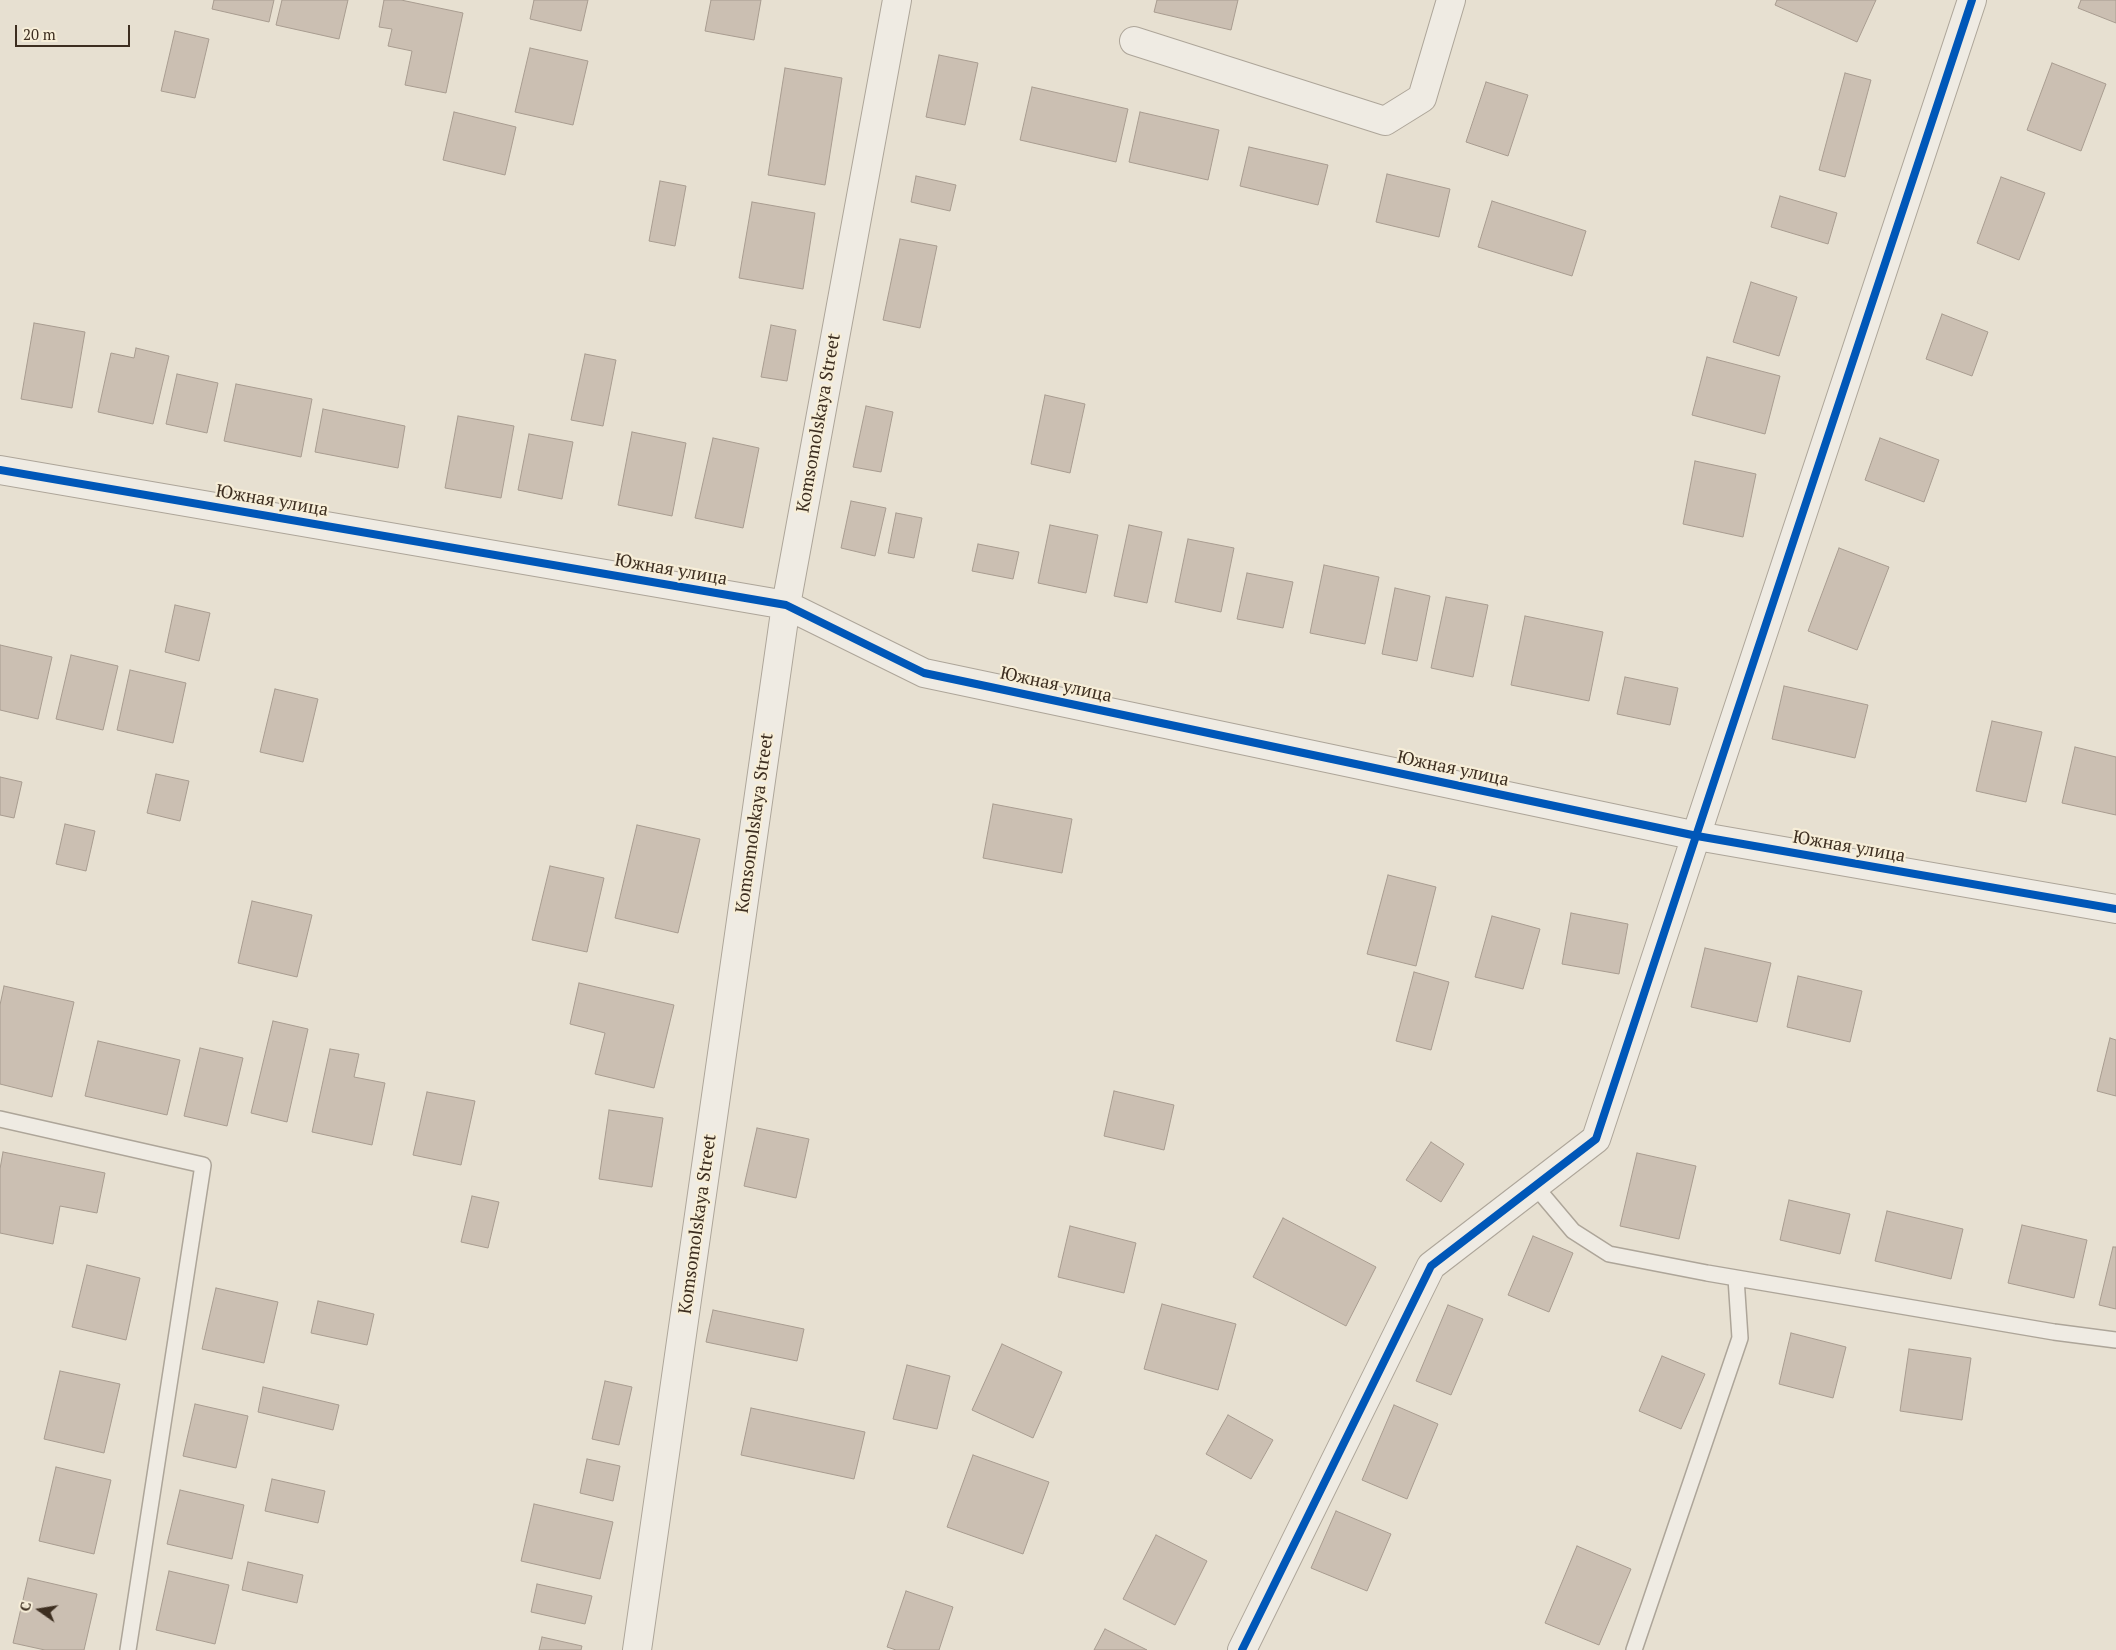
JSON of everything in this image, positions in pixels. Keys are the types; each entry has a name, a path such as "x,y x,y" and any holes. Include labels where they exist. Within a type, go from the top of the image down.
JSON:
{"street":[{"name":"Komsomolskaya Street","path":"637,1650 786,605 897,0"},
{"path":"1134,41 1386,121 1422,98 1451,0"},
{"path":"1242,1650 1431,1266 1596,1139 1972,0"},
{"name":"Южная улица","path":"0,470 786,605 924,673 1697,836 2116,909"}],"lane":[{"path":"0,1119 203,1165 128,1650"},
{"path":"1535,1186 1573,1231 1609,1254 1736,1278 2116,1340"},
{"path":"1634,1650 1740,1338 1736,1278"}],"building":[{"path":"214,0 274,0 269,22 212,9"},
{"path":"282,0 348,0 339,39 276,25"},
{"path":"384,0 401,0 463,13 446,93 405,85 412,51 388,46 392,29 379,27"},
{"path":"534,0 588,0 581,31 530,19"},
{"path":"711,0 761,0 754,40 705,31"},
{"path":"1157,0 1238,0 1231,30 1154,12"},
{"path":"1777,0 1876,0 1857,42 1775,5"},
{"path":"2081,0 2116,0 2116,23 2078,8"},
{"path":"175,31 209,39 195,98 161,91"},
{"path":"530,48 588,61 573,125 515,112"},
{"path":"939,55 978,63 965,125 926,117"},
{"path":"2052,63 2106,84 2081,151 2027,130"},
{"path":"785,68 842,78 825,185 768,175"},
{"path":"1845,73 1871,80 1845,177 1819,170"},
{"path":"1486,82 1528,95 1508,156 1466,142"},
{"path":"1032,87 1128,109 1116,162 1020,140"},
{"path":"454,112 516,127 505,175 443,160"},
{"path":"1140,112 1219,130 1208,180 1129,162"},
{"path":"1249,147 1328,165 1318,205 1240,186"},
{"path":"1387,174 1450,189 1439,237 1376,222"},
{"path":"916,176 956,185 950,211 911,202"},
{"path":"2001,177 2045,193 2019,260 1977,243"},
{"path":"660,181 686,186 675,246 649,241"},
{"path":"1780,196 1837,213 1828,244 1771,227"},
{"path":"1492,201 1586,231 1572,276 1478,247"},
{"path":"752,202 815,213 803,289 739,278"},
{"path":"900,239 937,246 920,328 883,320"},
{"path":"1751,282 1797,297 1779,356 1733,342"},
{"path":"1942,314 1988,332 1972,376 1926,359"},
{"path":"34,323 85,332 72,408 21,399"},
{"path":"771,325 796,330 787,381 761,377"},
{"path":"136,348 169,356 153,424 98,412 111,353 134,358"},
{"path":"585,354 616,360 603,426 571,420"},
{"path":"1707,357 1780,376 1765,434 1692,415"},
{"path":"177,374 218,383 207,433 166,424"},
{"path":"236,384 312,399 301,457 224,441"},
{"path":"1045,395 1085,404 1070,473 1031,464"},
{"path":"866,406 893,412 881,472 853,467"},
{"path":"323,409 405,426 398,468 315,452"},
{"path":"458,416 514,426 501,498 445,488"},
{"path":"632,432 686,443 672,516 618,505"},
{"path":"529,434 573,442 562,499 518,490"},
{"path":"713,438 759,448 743,528 695,518"},
{"path":"1880,438 1939,460 1924,502 1865,480"},
{"path":"1695,461 1756,474 1743,537 1683,524"},
{"path":"851,501 886,508 875,556 841,548"},
{"path":"896,513 922,518 914,558 888,553"},
{"path":"1050,525 1098,535 1086,593 1038,583"},
{"path":"1129,525 1162,532 1147,603 1114,596"},
{"path":"1188,539 1234,548 1221,612 1175,602"},
{"path":"978,544 1019,552 1013,579 972,571"},
{"path":"1839,548 1889,567 1857,650 1808,631"},
{"path":"1324,565 1379,577 1365,644 1310,633"},
{"path":"1247,573 1293,582 1283,628 1237,619"},
{"path":"1395,588 1430,596 1417,661 1382,654"},
{"path":"1446,597 1488,605 1473,677 1431,668"},
{"path":"175,605 210,613 199,661 165,652"},
{"path":"1525,616 1603,632 1589,701 1511,685"},
{"path":"0,645 52,657 38,719 0,710"},
{"path":"71,655 118,666 103,730 56,719"},
{"path":"130,670 186,683 173,743 117,730"},
{"path":"1625,677 1678,688 1670,725 1617,714"},
{"path":"1784,686 1868,705 1855,758 1772,739"},
{"path":"275,689 318,699 303,762 260,752"},
{"path":"1992,721 2042,732 2026,802 1976,791"},
{"path":"2075,747 2116,757 2116,815 2062,803"},
{"path":"156,774 189,781 180,821 147,813"},
{"path":"0,777 22,782 14,818 0,815"},
{"path":"993,804 1072,819 1062,873 983,858"},
{"path":"65,824 95,831 86,871 56,864"},
{"path":"637,825 700,839 678,933 615,918"},
{"path":"550,866 604,878 587,952 532,940"},
{"path":"1388,875 1436,887 1416,966 1367,954"},
{"path":"252,901 312,915 297,977 238,963"},
{"path":"1571,913 1628,924 1619,974 1562,964"},
{"path":"1492,916 1540,929 1523,989 1475,977"},
{"path":"1705,948 1771,963 1757,1022 1691,1007"},
{"path":"1414,972 1449,982 1431,1050 1396,1041"},
{"path":"1798,976 1862,991 1850,1042 1787,1027"},
{"path":"579,983 674,1005 654,1088 595,1074 605,1033 570,1024"},
{"path":"4,986 74,1002 52,1097 0,1084 0,1005"},
{"path":"273,1021 308,1029 287,1122 251,1113"},
{"path":"2110,1038 2116,1040 2116,1096 2097,1091"},
{"path":"98,1041 180,1060 167,1115 85,1096"},
{"path":"200,1048 243,1058 227,1126 184,1116"},
{"path":"330,1049 359,1054 354,1077 385,1083 372,1145 312,1132"},
{"path":"1114,1091 1174,1105 1164,1150 1104,1136"},
{"path":"427,1092 475,1101 461,1165 413,1155"},
{"path":"609,1110 663,1118 652,1187 599,1179"},
{"path":"757,1128 809,1139 796,1198 744,1186"},
{"path":"1431,1142 1464,1164 1441,1202 1406,1180"},
{"path":"3,1152 105,1173 97,1213 60,1206 53,1244 0,1233 0,1169"},
{"path":"1637,1153 1696,1166 1679,1239 1620,1226"},
{"path":"472,1196 499,1202 488,1248 461,1242"},
{"path":"1789,1200 1850,1214 1840,1254 1780,1240"},
{"path":"1887,1211 1963,1229 1951,1279 1875,1261"},
{"path":"1283,1218 1376,1267 1346,1326 1253,1277"},
{"path":"2022,1225 2087,1240 2074,1298 2008,1283"},
{"path":"1070,1226 1136,1243 1124,1293 1058,1277"},
{"path":"1533,1236 1573,1253 1549,1312 1508,1295"},
{"path":"2113,1247 2116,1247 2116,1309 2099,1305"},
{"path":"87,1265 140,1278 126,1340 72,1327"},
{"path":"216,1288 278,1302 264,1363 202,1349"},
{"path":"318,1301 374,1314 367,1345 311,1333"},
{"path":"1162,1304 1236,1324 1218,1390 1144,1369"},
{"path":"1448,1305 1483,1319 1451,1395 1416,1381"},
{"path":"713,1310 804,1329 797,1361 706,1342"},
{"path":"1791,1333 1846,1347 1833,1398 1779,1384"},
{"path":"1002,1344 1062,1372 1033,1438 972,1410"},
{"path":"1909,1349 1971,1358 1962,1420 1900,1411"},
{"path":"1662,1356 1705,1374 1681,1429 1639,1411"},
{"path":"907,1365 950,1376 937,1429 893,1419"},
{"path":"60,1371 120,1384 104,1453 44,1439"},
{"path":"605,1381 632,1387 619,1445 592,1439"},
{"path":"263,1387 339,1405 333,1430 258,1412"},
{"path":"195,1404 248,1416 236,1468 183,1456"},
{"path":"1394,1405 1438,1424 1407,1499 1362,1480"},
{"path":"751,1408 865,1432 854,1479 741,1455"},
{"path":"1228,1415 1273,1440 1251,1479 1206,1454"},
{"path":"973,1455 1049,1482 1023,1554 947,1527"},
{"path":"587,1459 620,1466 613,1501 580,1493"},
{"path":"56,1467 111,1480 94,1554 39,1541"},
{"path":"272,1479 325,1491 318,1523 265,1511"},
{"path":"180,1490 244,1505 232,1559 167,1544"},
{"path":"534,1504 613,1522 600,1579 521,1561"},
{"path":"1336,1511 1391,1534 1367,1591 1311,1568"},
{"path":"1156,1535 1207,1561 1175,1625 1123,1599"},
{"path":"1577,1546 1631,1569 1599,1645 1545,1623"},
{"path":"248,1562 303,1575 297,1603 242,1590"},
{"path":"169,1571 229,1585 215,1644 156,1630"},
{"path":"28,1578 97,1594 84,1650 45,1650 13,1643"},
{"path":"537,1584 592,1596 585,1624 531,1612"},
{"path":"906,1591 953,1607 939,1650 896,1650 887,1647"},
{"path":"1105,1629 1147,1650 1094,1650"},
{"path":"542,1637 582,1646 581,1650 539,1650"}],"cycle path":[{"path":"1242,1650 1431,1266 1596,1139 1972,0"},
{"path":"0,470 786,605 924,673 1697,836 2116,909"}]}
